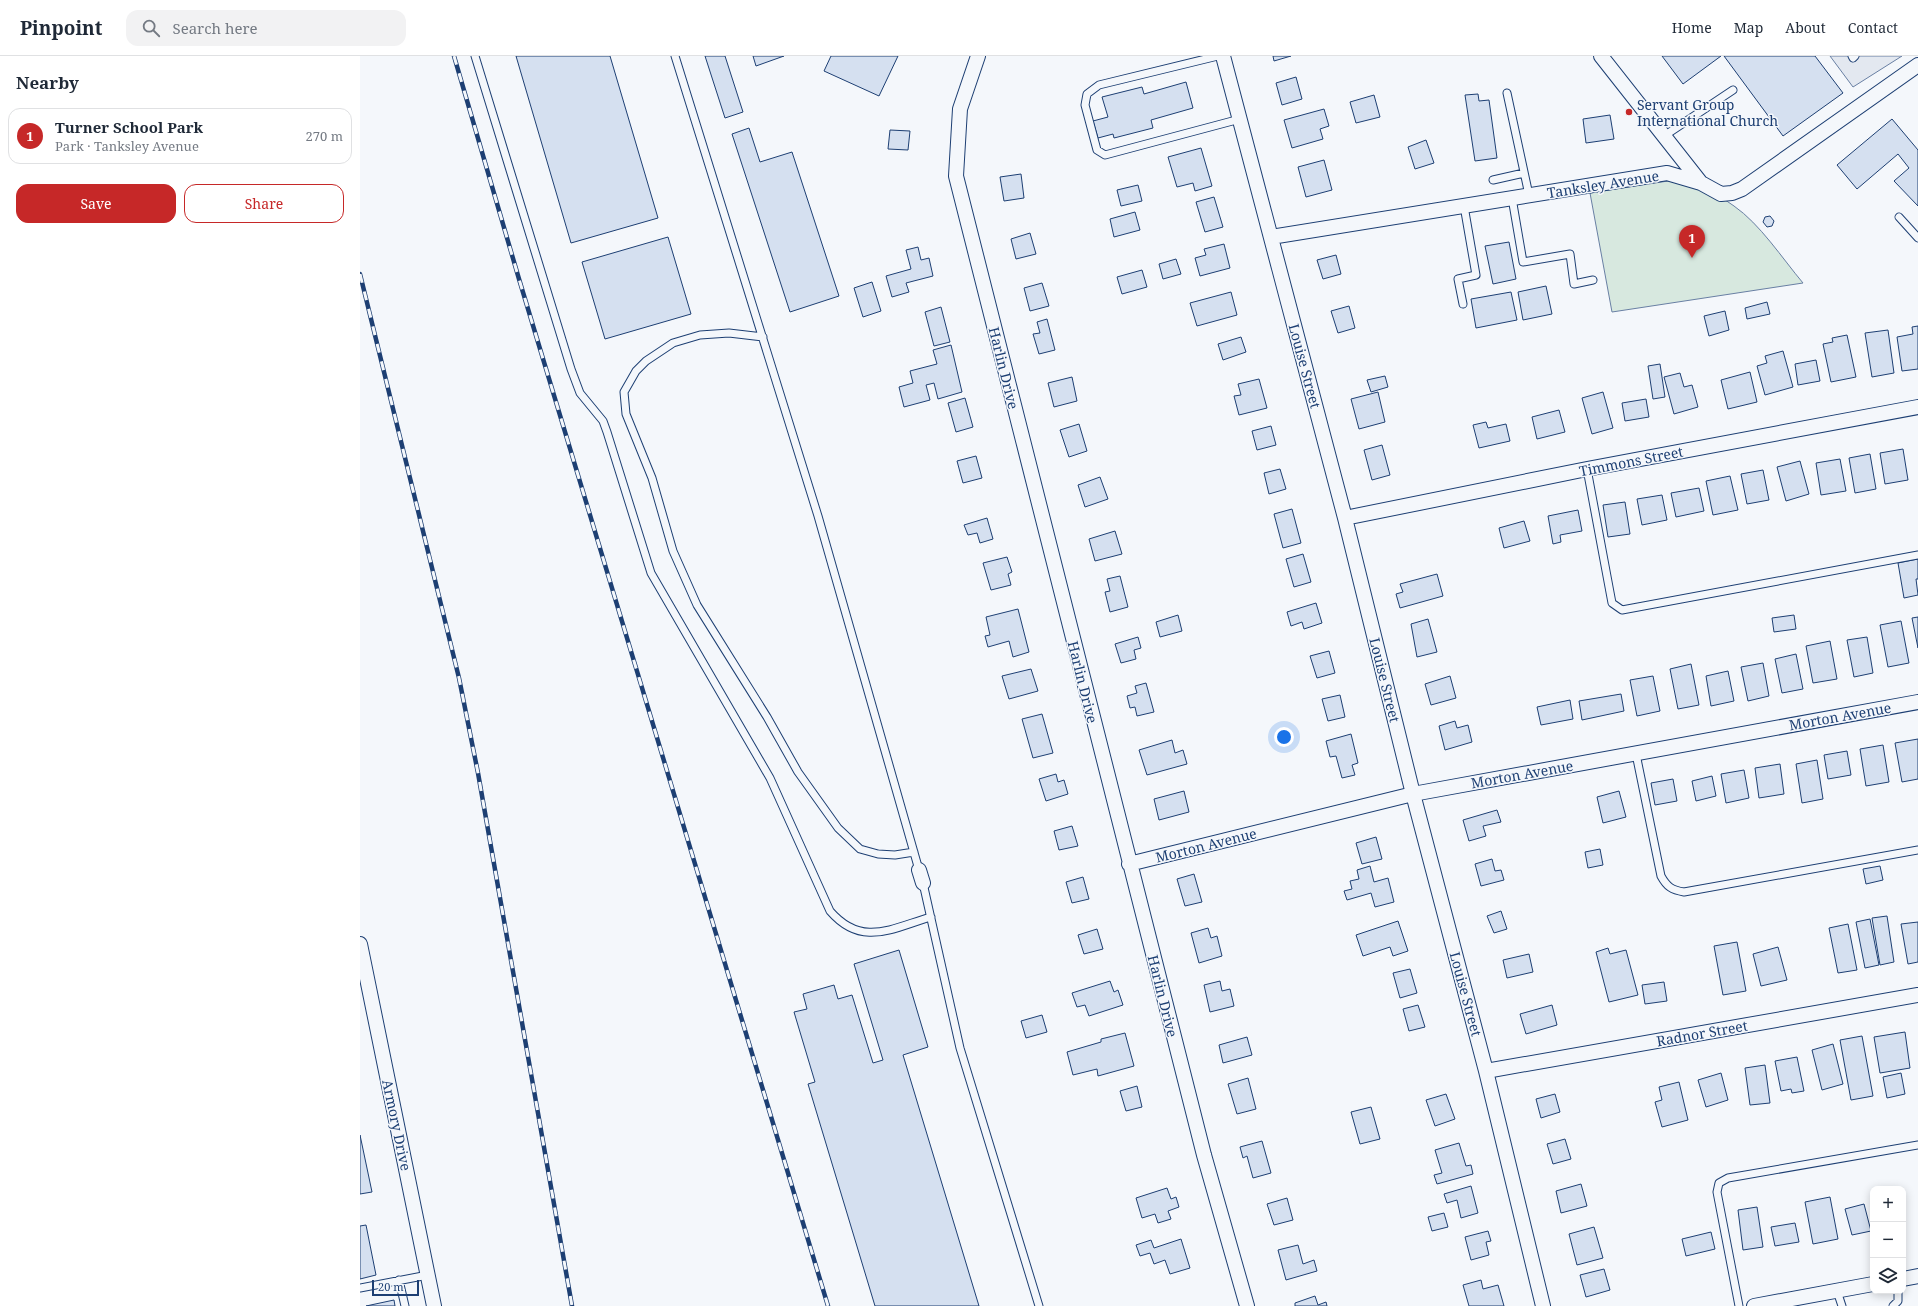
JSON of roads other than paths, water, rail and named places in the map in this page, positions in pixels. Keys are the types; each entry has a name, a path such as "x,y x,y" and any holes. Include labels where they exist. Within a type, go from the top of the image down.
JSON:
{"street":[{"name":"Harlin Drive","path":"978,56 960,109 956,176 1204,1156 1247,1306"},
{"name":"Louise Street","path":"1223,56 1345,518 1413,794 1486,1071 1543,1306"},
{"path":"1601,56 1701,183"},
{"name":"Tanksley Avenue","path":"1271,237 1667,173 1701,183 1721,194 1732,193 1742,189 1918,65"},
{"name":"Timmons Street","path":"1345,518 1587,469 1918,407"},
{"name":"Morton Avenue","path":"1129,864 1413,794 1918,702"},
{"name":"Armory Drive","path":"360,944 434,1306"},
{"name":"Radnor Street","path":"1486,1071 1918,995"},
{"path":"1906,1278 1918,1276"},
{"path":"1754,1306 1870,1285"}],"lane":[{"path":"475,56 571,369 580,393 603,421 649,569 770,778 830,911 838,921 853,931 871,934 931,916"},
{"path":"675,56 818,516 921,876 960,1048 1039,1306"},
{"path":"1218,56 1099,85 1087,94 1085,105 1096,150 1105,155 1240,119"},
{"path":"1852,56 1853,58 1856,56"},
{"path":"1664,136 1733,90"},
{"path":"1508,93 1529,196"},
{"path":"1493,180 1524,173"},
{"path":"1512,198 1524,262 1570,254 1574,284 1593,280"},
{"path":"1463,304 1458,279 1476,275 1464,206"},
{"path":"1899,217 1918,238"},
{"path":"762,337 729,333 700,335 673,343 646,361 636,371 624,392 626,414 652,478 673,551 697,605 767,717 798,772 838,828 860,849 878,854 895,856 914,852"},
{"path":"1587,469 1612,603 1622,610 1918,555"},
{"path":"1636,754 1661,876 1666,886 1674,891 1684,892 1918,850"},
{"path":"1739,1306 1717,1192 1719,1183 1728,1178 1918,1144"},
{"path":"360,1288 428,1275"},
{"path":"399,1280 405,1306"},
{"path":"1837,1291 1842,1306"},
{"path":"1893,1306 1898,1301 1898,1294"}],"railway":[{"path":"454,56 519,279 828,1306"},
{"path":"360,274 459,678 478,773 572,1306"}],"place":[{"name":"Servant Group International Church","path":"1629,112"},
{"name":"Turner School Park","path":"1692,258"}]}
